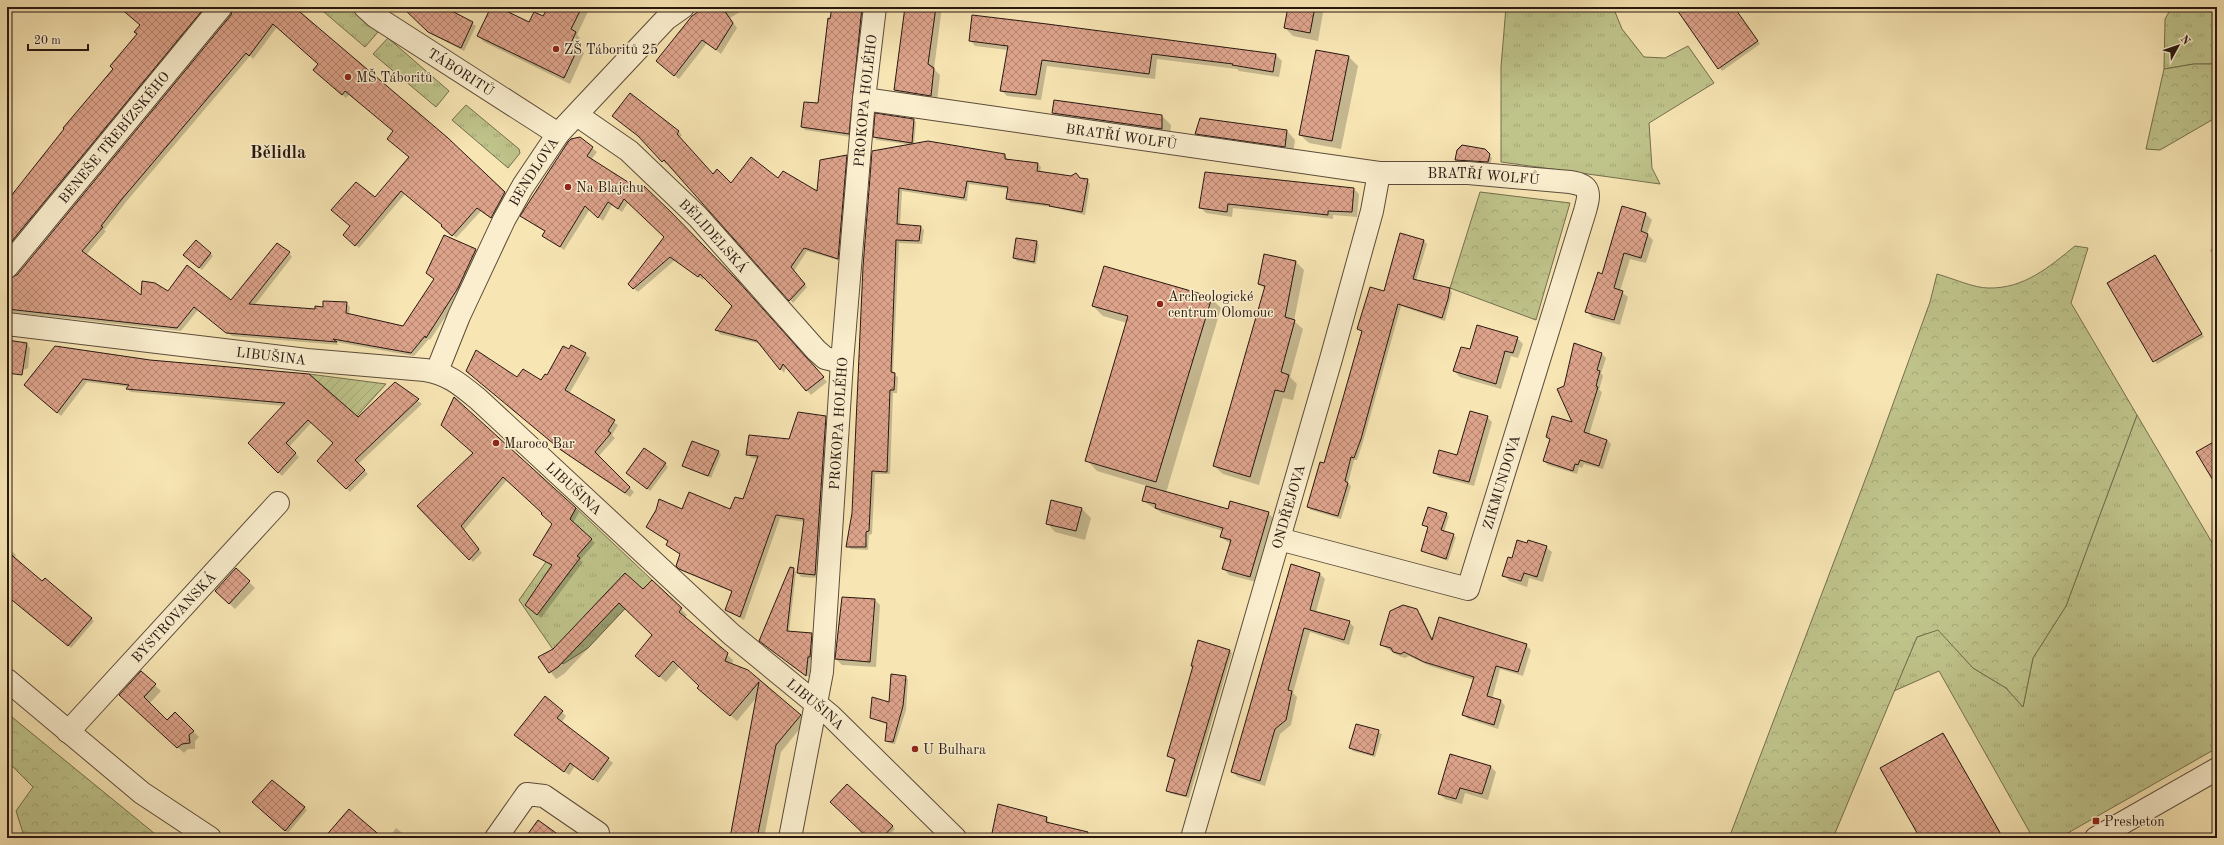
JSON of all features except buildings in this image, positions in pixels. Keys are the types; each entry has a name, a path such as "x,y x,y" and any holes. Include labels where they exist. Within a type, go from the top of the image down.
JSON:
{"street":[{"name":"BENEŠE TŘEBÍZSKÉHO","path":"7,267 221,7"},
{"name":"TÁBORITŮ","path":"365,7 376,17 558,134"},
{"name":"BENDLOVA","path":"437,371 459,316 504,220 523,186 558,134 666,19 683,7"},
{"name":"PROKOPA HOLÉHO","path":"790,838 822,672 842,362 864,99 875,7"},
{"name":"BRATŘÍ WOLFŮ","path":"864,99 1379,173 1468,173 1576,183 1586,188"},
{"name":"BĚLIDELSKÁ","path":"577,115 629,151 698,217 816,350 825,358 842,362"},
{"name":"ONDŘEJOVA","path":"1192,838 1372,211 1379,173"},
{"name":"ZIKMUNDOVA","path":"1279,539 1468,589 1585,211 1588,193 1586,188"},
{"name":"LIBUŠINA","path":"7,324 307,360 437,371 452,378 478,399 731,634 815,703 956,838"},
{"name":"BYSTROVANSKÁ","path":"68,732 278,503"},
{"path":"7,680 142,793 210,838"},
{"path":"2096,838 2217,770"},
{"path":"496,838 527,794 544,796 598,833"}],"green space":[{"path":"318,7 350,7 378,32 365,47"},
{"path":"1506,7 1613,7 1622,29 1644,57 1665,58 1688,46 1714,83 1649,123 1652,168 1660,184 1501,162 1501,67"},
{"path":"2172,7 2217,7 2217,64 2194,64 2164,69 2165,19"},
{"path":"388,38 449,91 436,107 373,54"},
{"path":"2194,64 2217,64 2217,117 2160,150 2146,149 2164,69"},
{"path":"466,105 519,149 520,153 508,168 452,120"},
{"path":"1480,192 1570,203 1536,320 1450,288"},
{"path":"2075,246 2088,248 2071,303 2137,415 2066,606 2033,658 2023,707 2006,688 1973,668 1938,630 1917,637 1833,838 1729,838 1873,459 1930,302 1937,274 1982,288 2013,285 2046,269"},
{"path":"309,374 386,384 357,416"},
{"path":"2137,415 2217,551 2217,748 2059,838 2033,838 1939,671 1894,691 1917,637 1938,629 1973,668 2006,688 2023,707 2033,658 2066,606"},
{"path":"576,508 652,580 588,648 563,664 519,600 546,562"},
{"path":"7,713 160,838 27,838 23,833 16,811 33,787 7,761"}],"place":[{"name":"ZŠ Táboritů 25","path":"556,49"},
{"name":"MŠ Táboritů","path":"348,77"},
{"name":"Na Blajchu","path":"568,187"},
{"name":"Archeologické centrum Olomouc","path":"1160,304"},
{"name":"Maroco Bar","path":"496,443"},
{"name":"U Bulhara","path":"915,749"},
{"name":"Presbeton","path":"2096,821"}],"district":[{"name":"Bělidla","path":"278,152"}]}
